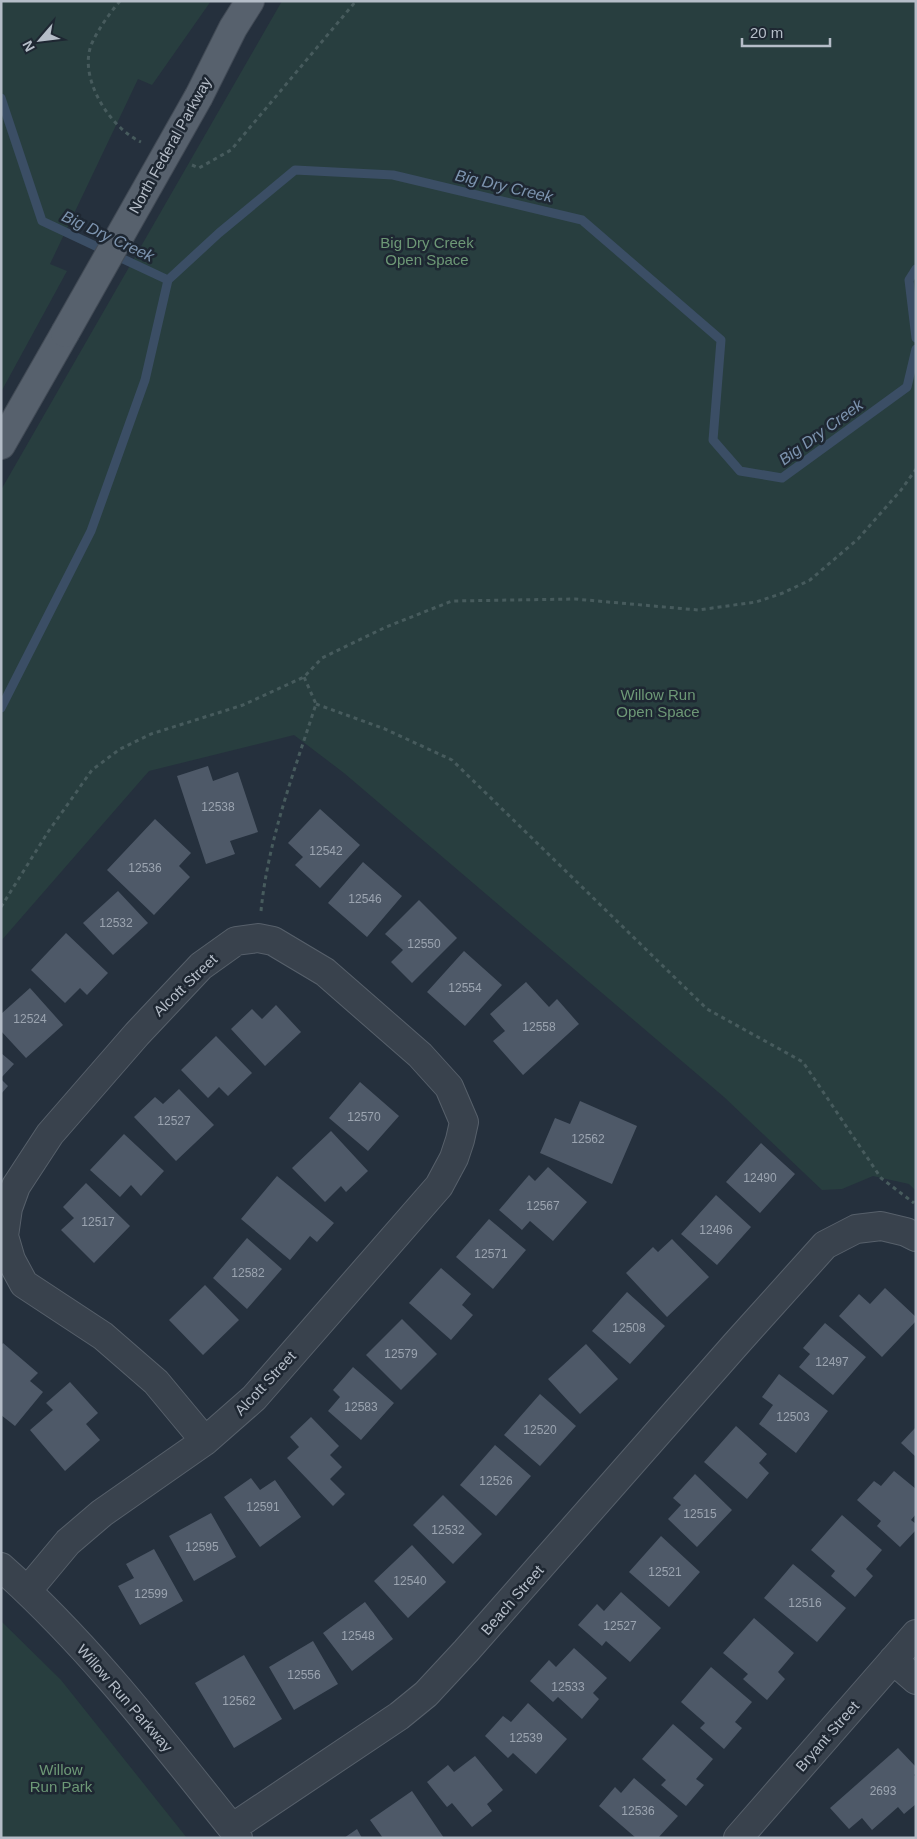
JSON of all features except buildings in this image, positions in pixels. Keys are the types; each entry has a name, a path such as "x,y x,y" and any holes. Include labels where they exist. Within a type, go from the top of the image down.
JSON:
{"main road":[{"name":"North Federal Parkway","path":"1,445 199,96 233,28 250,1"}],"street":[{"name":"Alcott Street","path":"28,1590 68,1542 95,1519 205,1441 254,1398 439,1186 454,1158 464,1122 449,1087 420,1055 325,972 273,941 258,938 236,941 201,966 137,1034 50,1134 16,1186 8,1208 4,1236 11,1260 24,1284 103,1336 156,1382 205,1441"},
{"name":"Beach Street","path":"235,1833 399,1716 426,1694 466,1652 825,1245 856,1229 881,1226 906,1232 916,1237"},
{"name":"Willow Run Parkway","path":"1,1567 28,1590 102,1668 235,1833"},
{"name":"Bryant Street","path":"738,1838 916,1634"},
{"path":"893,1660 916,1680"}],"path":[{"path":"1,907 48,832 92,770 120,749 150,734 243,705 304,677 322,658 386,627 452,601 575,599 698,610 756,602 783,593 810,580 858,539 901,490 916,469"},
{"path":"258,938 264,877 288,789 316,704 304,677"},
{"path":"316,704 385,729 452,760 708,1009 803,1062 881,1178 916,1205"}],"green space":[{"path":"1,1 211,1 152,85 138,79 50,264 67,271 1,392"},
{"path":"282,1 916,1 916,1191 909,1184 873,1176 842,1189 822,1190 724,1097 344,773 294,735 149,771 1,941 1,490"},
{"name":"Willow Run Park","path":"1,1621 61,1680 187,1838 1,1838"}],"waterway":[{"name":"Big Dry Creek","path":"1,98 42,221 168,280 219,233 295,170 393,175 582,220 721,340 713,440 740,471 782,478 907,387 916,349"},
{"name":"Big Dry Creek","path":"916,269 909,280 916,338"},
{"path":"1,708 91,531 145,380 168,280"}],"park label":[{"name":"Big Dry Creek Open Space","path":"427,250"},
{"name":"Willow Run Open Space","path":"658,702"}]}
